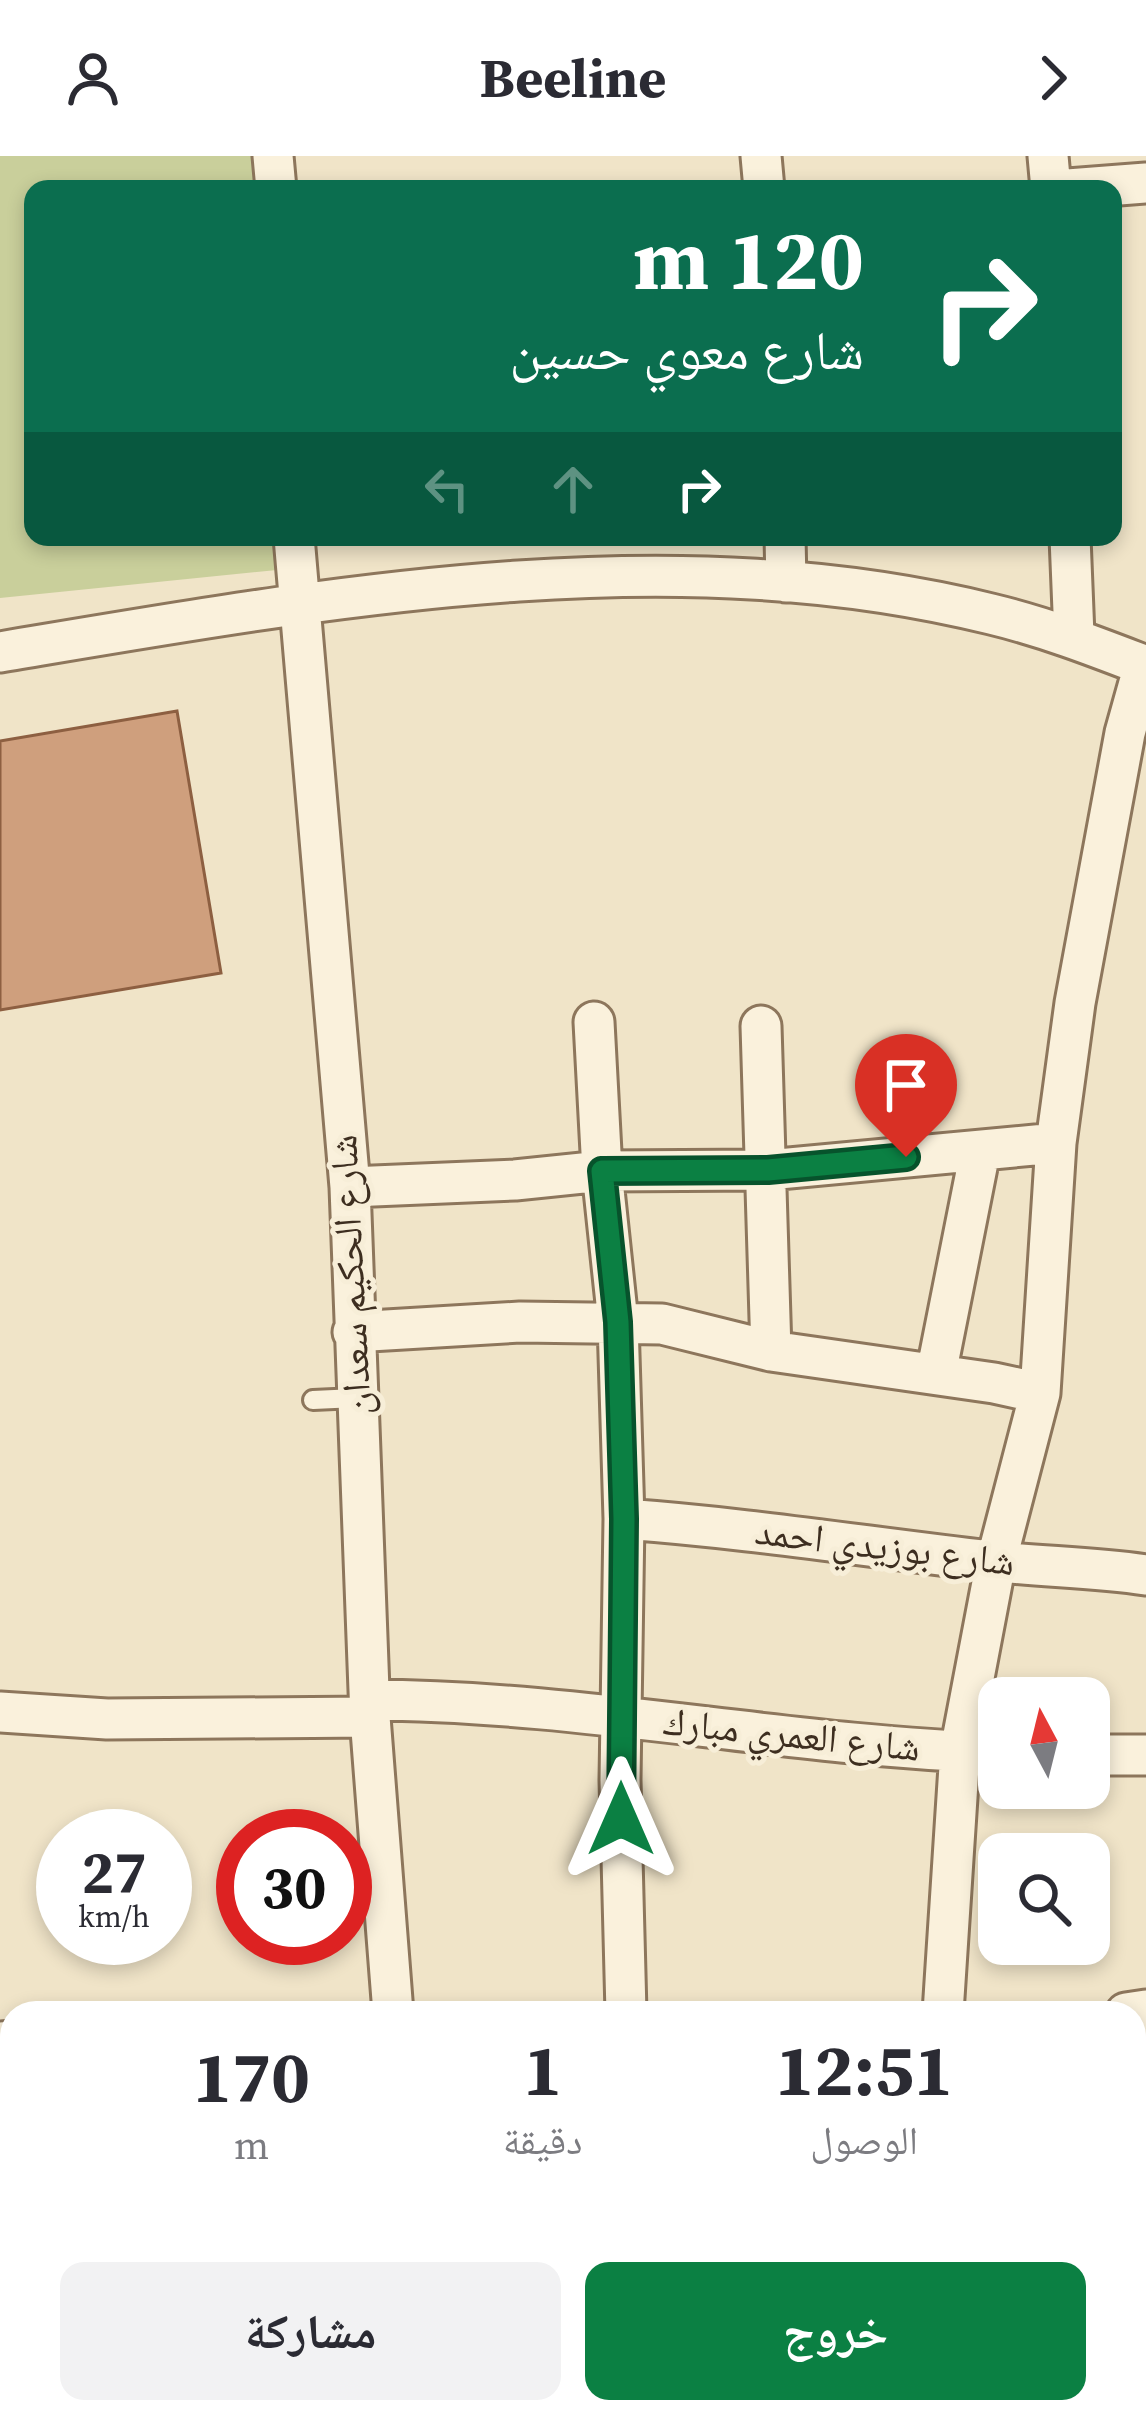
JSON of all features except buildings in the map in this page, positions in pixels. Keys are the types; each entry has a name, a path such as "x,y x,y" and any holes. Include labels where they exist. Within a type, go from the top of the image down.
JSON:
{"street":[{"name":"شارع الحكيم سعدان","path":"294,546 350,1187 370,1708 392,2001"},
{"path":"785,546 786,582"},
{"path":"1070,546 1074,636"},
{"path":"0,652 297,603 516,582 631,578 786,582 871,591 988,613 1074,636 1145,665 1125,733 1075,1003 1056,1142 1040,1394 996,1562 986,1677"},
{"path":"593,1022 618,1322 624,1519 626,2001"},
{"path":"761,1026 771,1351"},
{"path":"350,1187 602,1171 768,1170 1056,1142"},
{"path":"936,1374 980,1153"},
{"path":"353,1332 520,1322 662,1324 771,1351 1040,1394"},
{"name":"شارع بوزيدي احمد","path":"624,1519 723,1526 996,1562 1084,1566 1146,1575"},
{"name":"شارع العمري مبارك","path":"0,1712 107,1719 529,1706 801,1738 978,1752"},
{"path":"1110,1755 1146,1755"},
{"path":"945,2001 978,1766"}],"lane":[{"path":"313,1400 356,1399"}],"green space":[{"path":"0,156 253,156 254,180 24,180 24,546 276,546 277,570 0,598"}],"route":[{"path":"621,1819 624,1519 618,1322 602,1171 768,1170 906,1157"}]}
